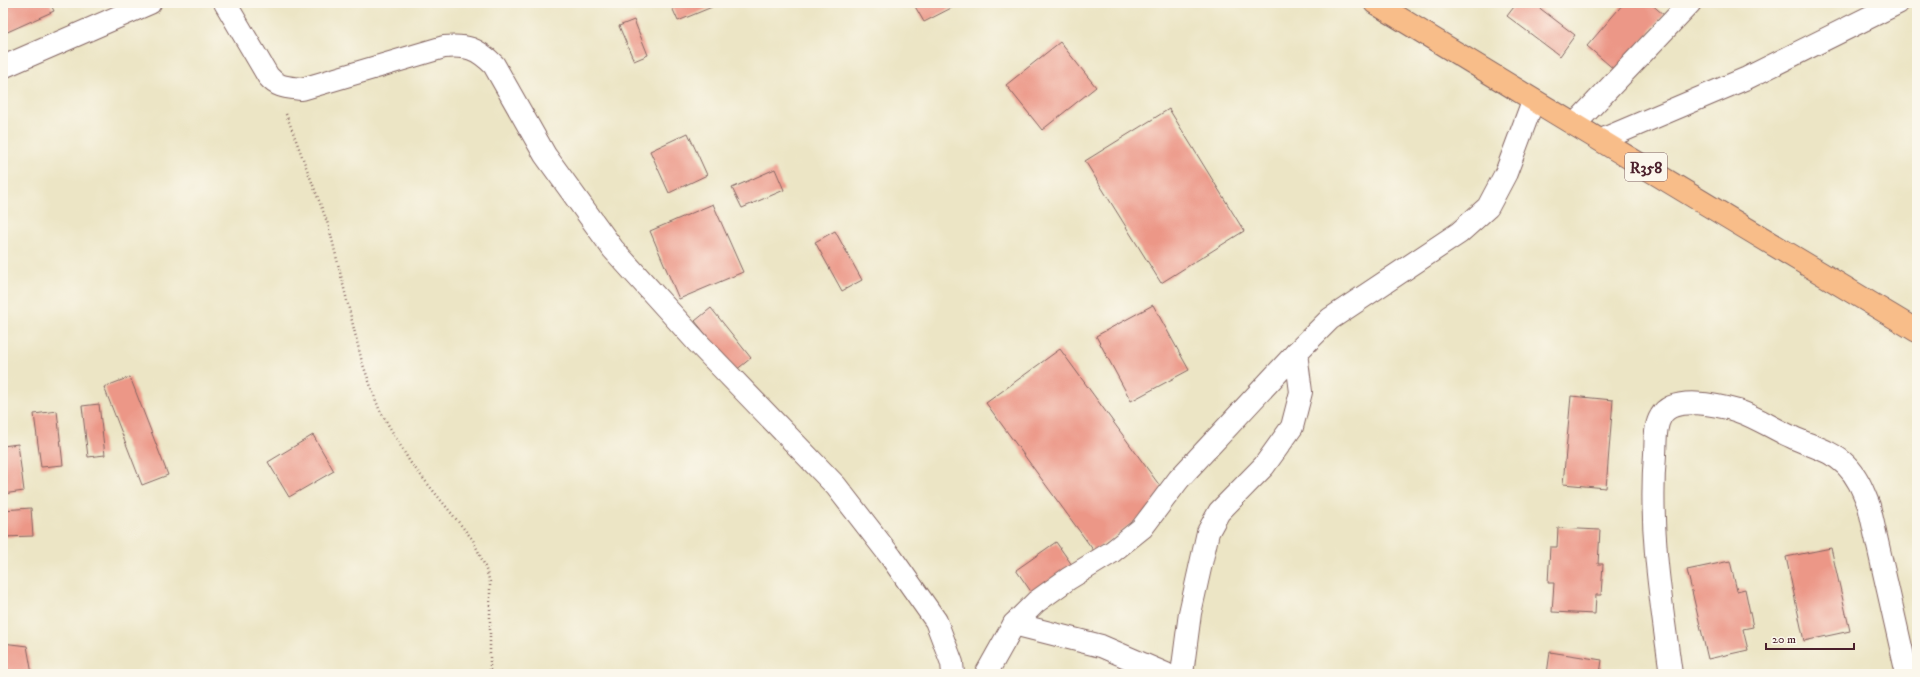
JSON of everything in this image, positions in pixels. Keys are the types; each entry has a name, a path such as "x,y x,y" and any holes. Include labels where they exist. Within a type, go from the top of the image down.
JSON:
{"main road":[{"name":"R358","path":"1375,3 1534,101 1575,124 1917,331"}],"street":[{"path":"3,67 150,3"},
{"path":"225,3 268,76 275,84 287,87 302,89 444,47 462,45 474,49 485,56 494,65 545,155 613,249 698,343 836,486 891,557 936,621 952,664 953,674"},
{"path":"1575,124 1690,3"},
{"path":"1601,140 1747,78 1898,3"},
{"path":"986,674 1014,624 1036,602 1068,579 1112,552 1142,528 1179,479 1296,353 1330,319 1459,233 1488,207 1506,172 1534,101"},
{"path":"1182,674 1190,613 1208,532 1219,512 1264,466 1292,427 1301,392 1296,353"},
{"path":"1671,674 1656,568 1653,474 1657,424 1662,414 1670,407 1681,404 1704,404 1738,412 1794,438 1827,451 1845,464 1859,480 1868,506 1907,674"},
{"path":"1014,624 1101,646 1166,674"}],"path":[{"path":"275,84 328,227 362,362 379,409 410,462 473,540 484,564 490,582 490,674"}],"building":[{"path":"13,3 50,3 54,11 3,34 3,7"},
{"path":"670,3 711,3 712,7 678,21"},
{"path":"913,3 961,3 924,22"},
{"path":"1517,3 1533,3 1575,35 1560,56 1507,16"},
{"path":"1624,3 1650,3 1664,15 1616,71 1587,46"},
{"path":"634,20 648,55 634,61 619,26"},
{"path":"1060,42 1096,87 1042,130 1006,85"},
{"path":"1169,109 1244,231 1161,283 1085,161"},
{"path":"688,133 707,175 669,193 650,151"},
{"path":"775,169 784,190 742,208 732,188"},
{"path":"713,204 743,272 679,299 650,231"},
{"path":"835,231 862,280 842,291 815,242"},
{"path":"1153,305 1189,370 1131,401 1096,336"},
{"path":"711,308 751,358 735,371 695,321"},
{"path":"1060,349 1168,497 1094,551 986,403"},
{"path":"130,377 168,475 142,485 104,387"},
{"path":"1571,396 1613,400 1606,488 1563,484"},
{"path":"99,404 105,455 88,457 82,406"},
{"path":"57,411 63,465 41,467 34,414"},
{"path":"313,435 334,471 289,497 268,462"},
{"path":"18,444 24,491 3,494 3,446"},
{"path":"31,508 33,536 3,537 3,510"},
{"path":"1558,528 1600,530 1598,564 1603,564 1601,595 1596,595 1595,614 1552,612 1554,583 1548,583 1550,547 1557,547"},
{"path":"1056,542 1072,565 1032,593 1016,570"},
{"path":"1831,548 1850,631 1804,641 1786,557"},
{"path":"1730,561 1737,591 1745,589 1753,627 1743,629 1748,650 1708,659 1687,570"},
{"path":"3,643 27,646 32,674 3,674"},
{"path":"1550,652 1602,660 1600,674 1547,674"}]}
